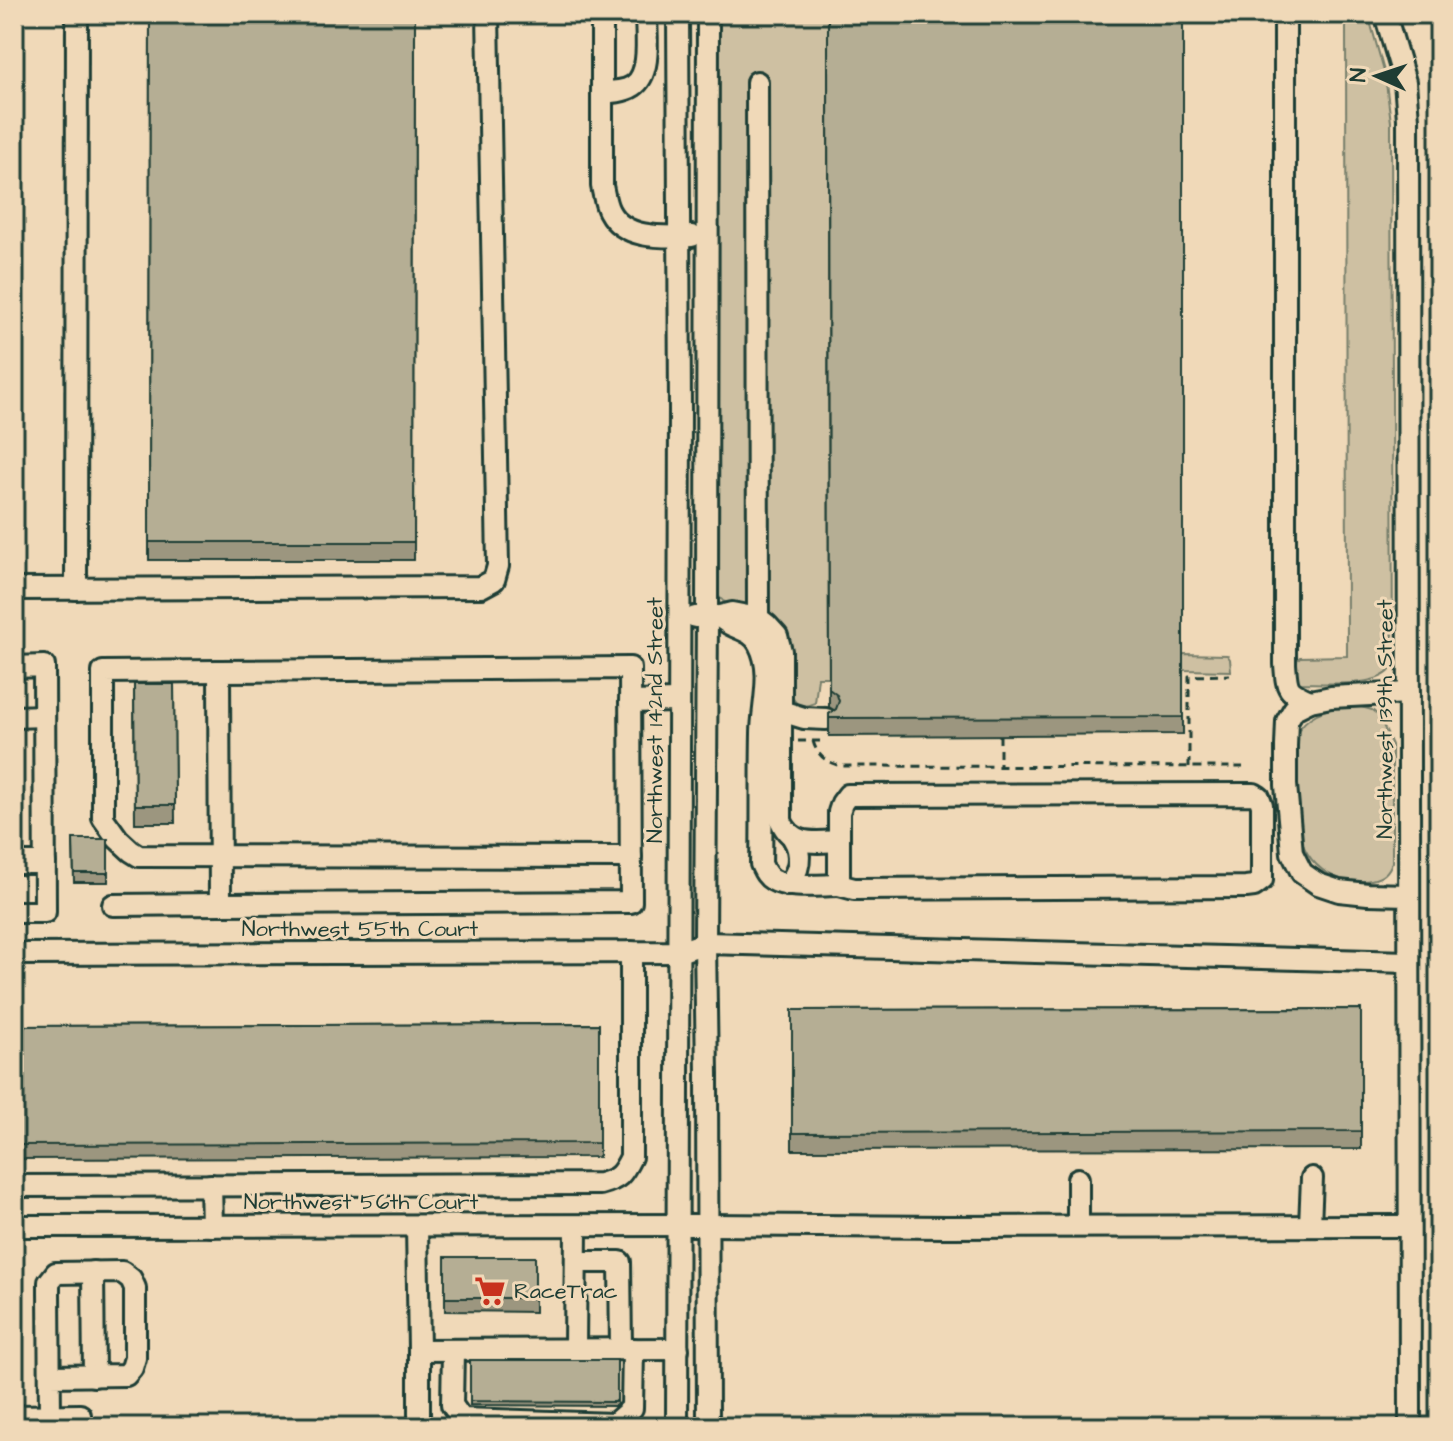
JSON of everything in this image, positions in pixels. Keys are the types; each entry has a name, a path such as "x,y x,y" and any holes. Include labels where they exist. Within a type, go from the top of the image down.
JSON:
{"street":[{"path":"76,589 77,14"},
{"path":"14,589 481,587 494,580 498,566 488,14"},
{"path":"602,14 602,186 609,212 624,228 640,234 708,236"},
{"path":"602,92 619,92 633,87 642,76 646,64 646,14"},
{"name":"Northwest 142nd Street","path":"677,1427 678,14"},
{"path":"708,14 714,617 705,943 708,1427"},
{"path":"1285,14 1286,785 1292,853 1302,873 1318,884 1339,891 1409,895"},
{"name":"Northwest 139th Street","path":"1385,14 1405,82 1408,119 1410,1427"},
{"path":"757,82 758,618"},
{"path":"679,617 714,617 732,613 758,618 777,636 781,651 781,821 799,853 798,868 787,885"},
{"path":"714,617 731,627 745,630 756,639 762,653 766,671 762,729 761,864 774,881 787,885 839,885 854,889 1254,886 1262,880 1262,805 1254,794 848,795 839,812 839,885"},
{"path":"14,667 44,666 45,912 14,912"},
{"path":"113,905 631,902 631,857 630,668 103,672 103,818 118,839 139,856 631,857"},
{"path":"219,671 220,904"},
{"path":"1287,685 1295,695 1310,701"},
{"path":"1287,721 1294,709 1310,701 1354,695 1409,693"},
{"path":"630,702 678,701"},
{"path":"781,711 804,718 826,719"},
{"path":"14,717 44,716"},
{"path":"793,838 809,842 839,841"},
{"path":"14,863 45,863"},
{"name":"Northwest 55th Court","path":"14,954 679,952 705,943 1408,962"},
{"path":"14,1186 600,1184 619,1178 631,1157 631,952"},
{"path":"1310,1225 1312,1178"},
{"path":"1078,1179 1078,1225"},
{"path":"211,1185 212,1226"},
{"name":"Northwest 56th Court","path":"14,1226 1409,1226"},
{"path":"417,1226 419,1427"},
{"path":"576,1226 579,1355"},
{"path":"453,1350 452,1405 462,1419 487,1413 592,1414 614,1424 632,1408 620,1262 576,1262"},
{"path":"93,1272 94,1376"},
{"path":"50,1376 126,1375 132,1368 135,1358 135,1288 131,1279 122,1272 56,1273 49,1282 50,1416"},
{"path":"419,1350 453,1350 488,1357 540,1357 627,1349 678,1349"},
{"path":"14,1416 80,1415 81,1427"}],"path":[{"path":"1189,767 1189,676 1230,675"},
{"path":"1000,735 1000,766"},
{"path":"798,741 825,741"},
{"path":"813,741 824,759 843,766 1243,767"}],"shaded area":[{"path":"717,14 828,14 829,677 818,677 815,703 806,706 798,705 791,696 791,647 782,625 756,607 723,601 716,591"},
{"path":"1346,14 1368,14 1385,75 1391,122 1393,666 1387,673 1365,681 1300,683 1295,673 1296,661 1300,657 1347,656"},
{"path":"1183,654 1227,655 1231,671 1183,670"},
{"path":"1354,705 1372,710 1379,716 1392,745 1392,862 1382,876 1357,882 1335,877 1310,858 1298,831 1295,801 1295,743 1300,728 1317,714"}],"building":[{"path":"150,14 415,14 414,542 149,542"},
{"path":"828,14 1183,14 1183,717 829,718 839,701 829,689"},
{"path":"134,684 174,684 175,805 135,805"},
{"path":"73,839 108,839 108,873 74,873"},
{"path":"1361,1009 1361,1131 792,1133 792,1010"},
{"path":"599,1024 599,1143 14,1145 14,1026"},
{"name":"RaceTrac","path":"445,1257 535,1257 535,1298 445,1298"},
{"name":"RaceTrac","path":"470,1360 617,1360 617,1400 470,1401"}],"place":[{"name":"RaceTrac","path":"490,1291"}]}
